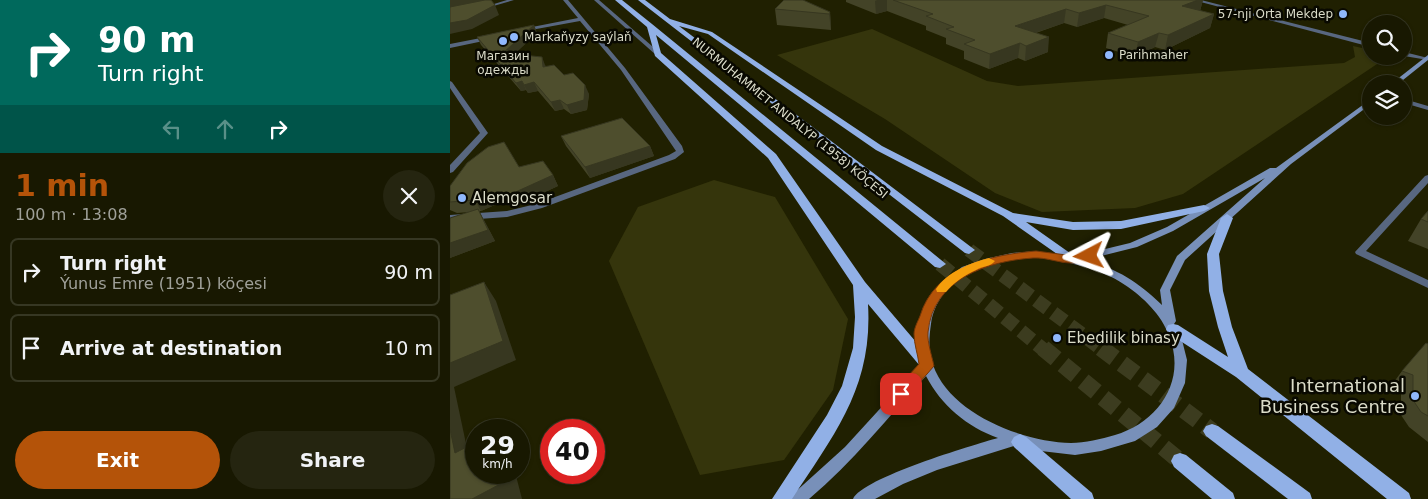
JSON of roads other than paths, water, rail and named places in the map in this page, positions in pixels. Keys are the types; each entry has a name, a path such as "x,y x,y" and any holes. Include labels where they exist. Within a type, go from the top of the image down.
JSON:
{"main road":[{"name":"NURMUHAMMET ANDALYP (1958) KÖÇESI","path":"618,0 940,264"},
{"name":"NURMUHAMMET ANDALYP (1958) KÖÇESI","path":"641,0 969,250"},
{"path":"670,21 710,33 879,148 1007,214 1072,259"},
{"path":"650,25 658,54 772,156 860,285 926,364"},
{"path":"1007,214 1073,226 1121,225 1204,208"},
{"path":"1227,218 1214,254 1216,292 1225,327 1242,373"},
{"path":"781,499 838,410 856,369 863,318 860,285"},
{"path":"1172,327 1242,373 1402,499"},
{"path":"1212,431 1303,499"},
{"path":"1017,441 1085,499"},
{"path":"1180,461 1226,499"}],"street":[{"path":"475,10 512,0"},
{"path":"450,218 507,214 539,206 655,164 680,152 623,69 565,0"},
{"path":"596,0 658,54"},
{"path":"1195,0 1362,43"},
{"path":"516,32 582,19"},
{"path":"450,46 497,36"},
{"path":"1412,55 1427,58"},
{"path":"1405,75 1427,58"},
{"path":"450,83 484,133 450,170"},
{"path":"1412,103 1428,108"},
{"path":"1172,327 1160,308 1142,291 1120,276 1072,259 1036,254 1002,257 972,267 947,283 929,306 921,333 926,364 933,380 944,396 965,415 990,431 1017,441 1071,449 1118,442 1155,422 1177,393 1182,360 1172,327 1165,290 1181,258 1288,162 1362,108"},
{"path":"450,158 463,156"},
{"path":"1072,259 1133,245 1170,229 1288,162"},
{"path":"1428,178 1360,252 1428,284"},
{"path":"798,499 826,477 867,434 926,364"},
{"path":"861,499 879,488 936,463 1017,441"}],"tunnel":[{"path":"969,250 1103,350"},
{"path":"940,264 1044,350"},
{"path":"1043,348 1180,461"},
{"path":"1101,348 1212,431"}],"place":[{"name":"57-nji Orta Mekdep","path":"1343,14"},
{"name":"Markaňyzy saýlaň","path":"514,37"},
{"name":"Магазин одежды","path":"503,41"},
{"name":"Parihmaher","path":"1109,55"},
{"name":"Alemgosar","path":"462,198"},
{"name":"Ebedilik binasy","path":"1057,338"},
{"name":"International Business Centre","path":"1415,396"}]}
